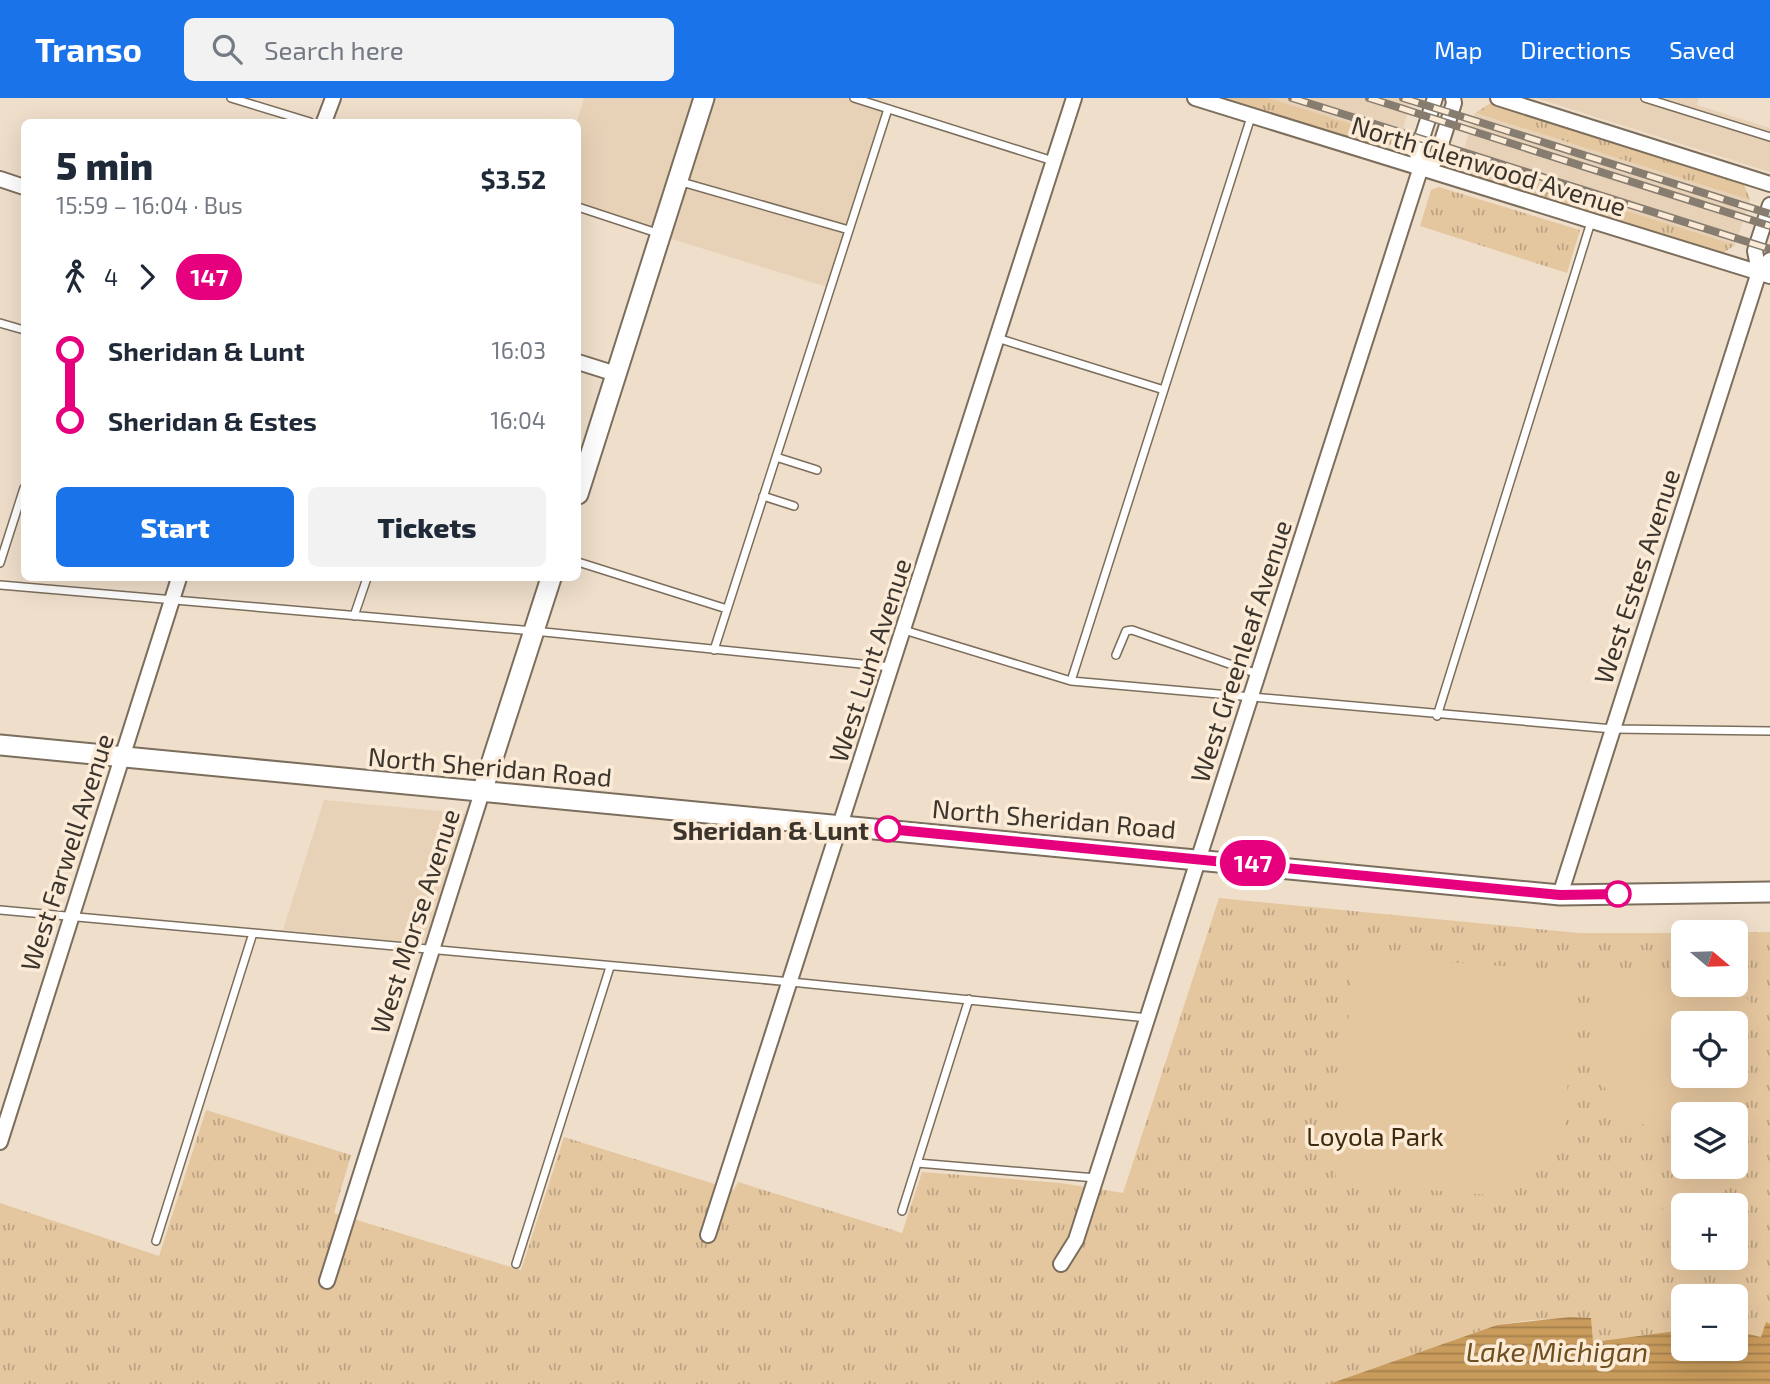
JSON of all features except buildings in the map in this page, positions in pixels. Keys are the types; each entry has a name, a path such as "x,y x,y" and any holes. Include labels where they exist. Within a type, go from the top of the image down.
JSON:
{"main road":[{"path":"581,485 678,181 699,99"},
{"name":"West Morse Avenue","path":"482,792 550,581"},
{"name":"North Sheridan Road","path":"0,745 121,759 1200,858 1560,895 1770,892"}],"street":[{"path":"325,119 333,98"},
{"name":"West Lunt Avenue","path":"708,1235 1074,98"},
{"name":"North Glenwood Avenue","path":"1195,98 1420,170 1764,274"},
{"name":"West Greenleaf Avenue","path":"1061,1264 1076,1240 1251,699 1420,170 1417,153 1435,98"},
{"name":"West Greenleaf Avenue","path":"1420,170 1436,160 1454,103 1452,98"},
{"path":"1498,98 1770,184"},
{"path":"0,180 21,186"},
{"name":"West Estes Avenue","path":"1764,274 1755,251 1770,205"},
{"name":"West Estes Avenue","path":"1560,895 1770,260"},
{"path":"581,363 616,374"},
{"name":"West Farwell Avenue","path":"0,1142 178,581"},
{"name":"West Morse Avenue","path":"327,1281 482,792"}],"lane":[{"path":"231,98 300,119"},
{"path":"854,98 1054,161"},
{"path":"1645,98 1770,137"},
{"path":"714,650 888,109"},
{"path":"1071,681 1251,117"},
{"path":"678,181 849,230"},
{"path":"581,209 661,234"},
{"path":"1437,716 1591,222"},
{"path":"0,323 21,329"},
{"path":"997,338 1164,390"},
{"path":"776,457 817,470"},
{"path":"763,496 794,506"},
{"path":"0,563 21,497"},
{"path":"581,563 727,609"},
{"path":"354,616 366,581"},
{"path":"0,584 534,631 892,667"},
{"path":"904,630 1071,681 1613,730 1770,731"},
{"path":"1116,655 1126,631 1132,630 1259,674"},
{"path":"0,910 790,982 1148,1018"},
{"path":"156,1241 253,933"},
{"path":"516,1264 610,967"},
{"path":"902,1211 968,999"},
{"path":"917,1163 1096,1178"}],"shaded area":[{"path":"584,98 845,98 883,111 827,287 581,211 581,119 578,119"},
{"path":"1223,98 1412,98 1400,139 1383,149"},
{"path":"1536,98 1699,98 1697,105 1770,128 1770,172"},
{"path":"1492,102 1743,182 1750,200 1735,245 1720,255 1461,159 1475,113"},
{"path":"324,800 471,814 430,944 283,930"}],"green space":[{"path":"1223,98 1268,98 1400,139 1383,149"},
{"path":"1492,102 1743,182 1750,200 1476,113"},
{"path":"1461,159 1735,245 1720,255 1468,176"},
{"path":"1439,187 1580,230 1567,273 1420,226 1431,190"},
{"name":"Loyola Park","path":"1219,898 1579,933 1671,933 1671,998 1748,998 1748,932 1770,932 1770,1324 1767,1323 1757,1351 1761,1337 1748,1334 1748,1284 1671,1284 1671,1332 1592,1342 1591,1318 1532,1320 1497,1325 1329,1384 0,1384 0,1203 159,1256 206,1110 351,1155 334,1213 521,1270 564,1137 734,1190 738,1182 902,1233 922,1172 1061,1183 1123,1193"},
{"path":"1367,957 1578,971 1562,1147 1502,1196 1335,1182 1352,973"},
{"path":"1601,970 1671,978 1671,998 1747,998 1752,1005 1748,1029 1748,1011 1671,1011 1671,1088 1738,1088 1736,1102 1671,1102 1671,1136 1652,1129 1628,1115 1611,1097 1600,1077 1593,1054 1592,1028"},
{"path":"1664,1181 1719,1184 1719,1193 1671,1193 1671,1220 1662,1220"}],"water":[{"name":"Lake Michigan","path":"1570,1317 1591,1318 1593,1342 1671,1332 1671,1361 1748,1361 1748,1334 1761,1337 1766,1322 1770,1324 1770,1384 1329,1384 1497,1325"}],"railway":[{"path":"1292,98 1770,249"},
{"path":"1369,98 1770,226"},
{"path":"1403,98 1770,214"}],"bus line":[{"name":"147","path":"888,829 1560,895 1618,894"}],"place":[{"name":"Sheridan & Lunt","path":"888,829"}]}
